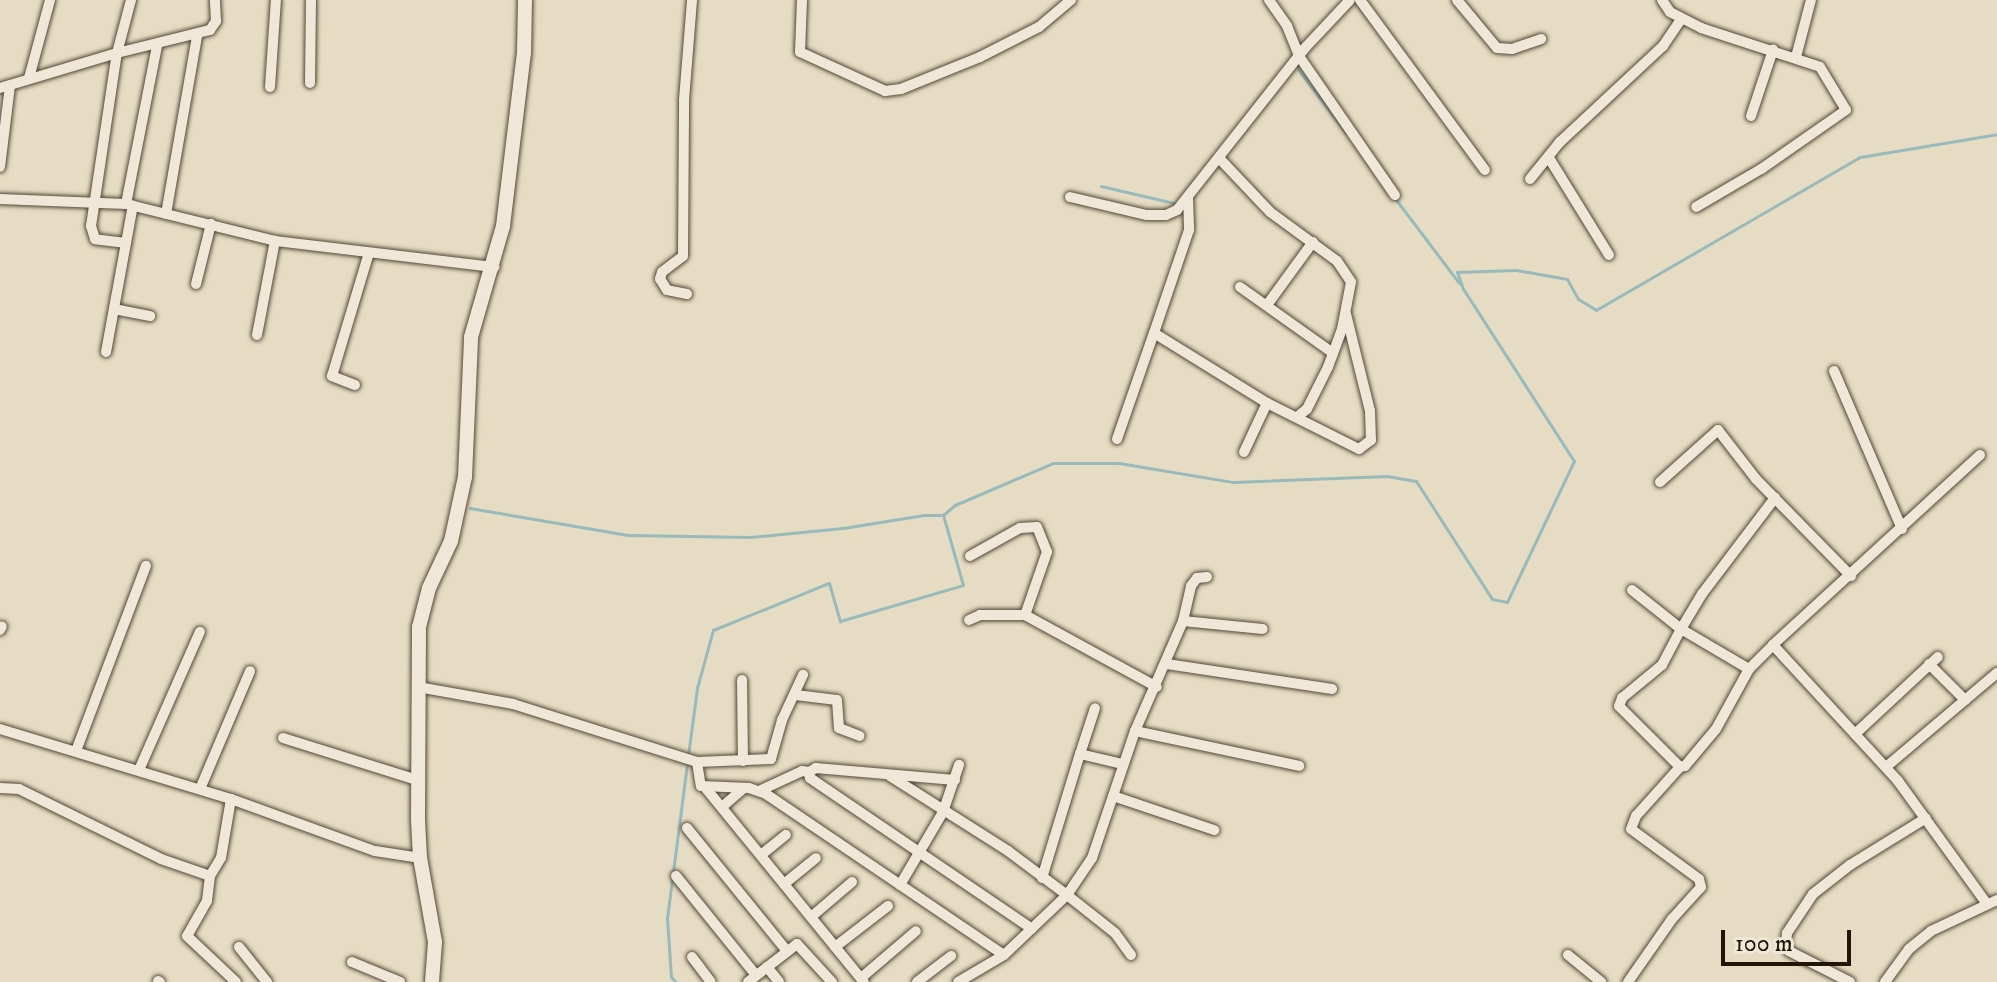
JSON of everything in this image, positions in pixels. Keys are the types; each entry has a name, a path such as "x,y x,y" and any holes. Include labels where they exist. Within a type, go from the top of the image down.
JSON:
{"street":[{"path":"29,78 50,0"},
{"path":"126,243 95,239 91,231 117,53 131,0"},
{"path":"0,167 5,87 117,53 197,36 214,27 215,0"},
{"path":"270,87 276,0"},
{"path":"310,83 311,0"},
{"path":"432,982 435,942 420,858 417,780 422,613 451,541 465,477 467,371 471,337 494,267 503,226 522,69 525,0"},
{"path":"687,294 667,290 660,279 662,272 683,256 684,100 692,0"},
{"path":"802,0 800,52 885,91 901,89 980,57 1039,27 1071,0"},
{"path":"1269,0 1287,26 1299,56 1395,195"},
{"path":"1070,197 1157,215 1177,210 1299,56 1350,0"},
{"path":"1360,0 1485,170"},
{"path":"1457,0 1497,48 1512,49 1541,39"},
{"path":"1662,0 1670,12 1681,19 1796,57 1825,73 1844,102 1844,114 1696,207"},
{"path":"1796,57 1811,0"},
{"path":"1530,179 1560,142 1663,46 1681,19"},
{"path":"166,214 197,36"},
{"path":"106,352 157,46"},
{"path":"1751,116 1773,50"},
{"path":"1219,158 1270,212 1313,242 1347,273 1351,282 1346,314 1333,353 1307,409 1297,417"},
{"path":"1549,158 1609,255"},
{"path":"1117,439 1189,230 1188,197"},
{"path":"0,199 130,204 275,241 494,267"},
{"path":"196,284 211,224"},
{"path":"257,335 275,241"},
{"path":"1267,305 1313,242"},
{"path":"355,385 332,376 369,253"},
{"path":"1240,287 1333,353"},
{"path":"114,309 150,316"},
{"path":"1154,333 1267,403 1359,449 1369,445 1370,411 1346,314"},
{"path":"1834,371 1902,529"},
{"path":"1244,452 1267,403"},
{"path":"1660,482 1716,430 1775,498 1851,576"},
{"path":"1628,982 1672,919 1701,887 1699,879 1631,829 1636,816 1680,767 1703,748 1749,669 1980,455"},
{"path":"1680,767 1631,721 1619,703 1662,665 1711,583 1775,498"},
{"path":"970,556 981,546 1020,528 1033,526 1041,529 1047,552 1025,615"},
{"path":"76,751 146,566"},
{"path":"958,982 1004,955 1067,895 1092,858 1122,764 1183,621 1191,586 1197,578 1207,577"},
{"path":"1632,590 1681,629 1749,669"},
{"path":"969,620 980,615 1025,615 1157,687"},
{"path":"1183,621 1263,629"},
{"path":"139,770 200,632"},
{"path":"1773,645 1886,767 1992,902 1931,931 1909,949 1885,982"},
{"path":"1855,734 1938,657"},
{"path":"1167,664 1332,689"},
{"path":"1929,664 1965,700"},
{"path":"200,789 250,671"},
{"path":"1886,767 1997,673"},
{"path":"418,687 513,704 697,762 743,761 771,759 782,720 803,675"},
{"path":"742,680 743,761"},
{"path":"796,695 837,700 839,728 860,736"},
{"path":"1042,878 1095,708"},
{"path":"0,729 231,799 375,851 420,858"},
{"path":"1135,731 1299,766"},
{"path":"283,738 417,780"},
{"path":"1080,754 1122,764"},
{"path":"697,762 698,780 863,980 916,931"},
{"path":"900,885 943,812 959,765"},
{"path":"759,791 802,771 809,772 816,768 955,780"},
{"path":"809,772 810,778 1032,929"},
{"path":"889,775 1008,851 1115,933 1131,955"},
{"path":"704,786 759,791 1004,955"},
{"path":"0,788 19,789 161,859 210,876"},
{"path":"722,807 744,788"},
{"path":"1113,796 1214,830"},
{"path":"231,799 221,858 210,876 207,901 187,936 236,982"},
{"path":"1850,982 1789,951 1787,933 1813,894 1850,865 1926,818"},
{"path":"687,828 787,951"},
{"path":"761,855 786,835"},
{"path":"784,884 816,858"},
{"path":"676,876 752,978 787,951 801,945 832,982"},
{"path":"811,917 852,882"},
{"path":"835,947 888,906"},
{"path":"239,947 267,982"},
{"path":"1568,955 1601,982"},
{"path":"917,982 951,956"},
{"path":"692,957 711,982"},
{"path":"352,962 400,982"},
{"path":"767,967 779,982"}],"waterway":[{"path":"1298,69 1346,133"},
{"path":"470,508 628,535 750,537 943,515 955,505 1053,463 1119,463 1233,482 1387,476 1416,481 1492,599 1507,602 1574,461 1463,289 1457,272 1516,270 1567,279 1578,299 1596,310 1860,157 1997,134"},
{"path":"1101,186 1178,204"},
{"path":"1394,197 1459,283"},
{"path":"688,755 697,688 713,630 829,583 840,621 963,585 943,515"},
{"path":"676,982 671,977 667,918 687,763"}]}
